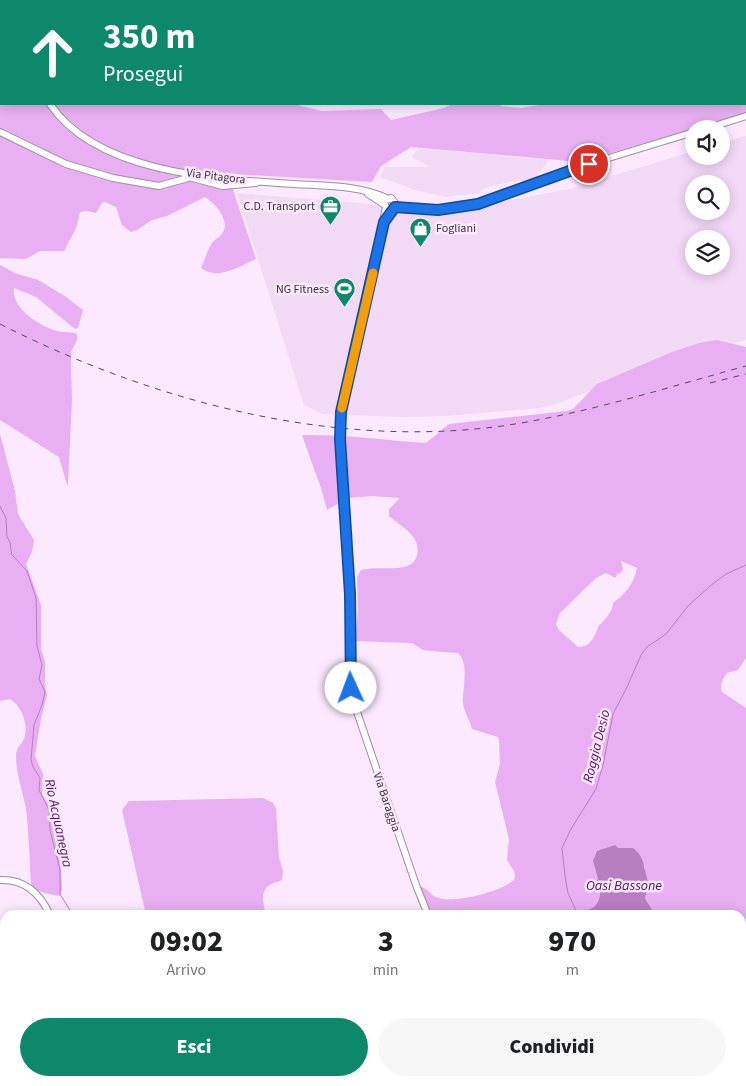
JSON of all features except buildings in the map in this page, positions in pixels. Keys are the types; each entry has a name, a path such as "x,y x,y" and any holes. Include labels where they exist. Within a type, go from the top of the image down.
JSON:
{"street":[{"path":"51,105 59,117 74,131 105,150 173,171"},
{"path":"730,121 746,116"},
{"path":"0,132 66,164 113,178 159,186 188,178"},
{"name":"Via Pitagora","path":"173,171 267,182 346,187 381,196 390,205 438,210 478,204 589,164 685,135"},
{"name":"Via Pitagora","path":"173,171 188,178 217,186 267,182"},
{"path":"217,186 216,182 220,177"},
{"path":"228,178 230,184 228,186"},
{"name":"Via Baraggia","path":"390,205 384,222 341,412 340,439 349,557 351,688 358,718 426,910"},
{"path":"0,880 21,883 30,887 42,900 47,910"}],"shaded area":[{"path":"0,105 297,105 322,111 381,109 391,120 451,105 500,105 521,108 539,105 746,105 746,113 722,120 685,120 685,131 580,162 411,147 381,166 372,182 230,174 234,193 256,259 222,273 208,272 201,268 210,246 222,234 225,227 225,222 220,212 205,197 167,216 152,220 131,232 122,225 116,207 105,202 102,203 96,213 80,212 77,226 64,251 40,251 26,259 0,258"},
{"path":"746,136 746,340 690,353 553,405 539,408 446,416 403,417 323,414 304,405 237,193 370,204 433,215 569,189 685,154 685,165 730,165 730,140"},
{"path":"418,148 549,160 536,177 524,182 520,180 495,185 483,189 479,193 446,197 415,190 380,177 385,167 430,167 412,157"},
{"path":"0,265 17,274 36,279 83,310 78,328 75,329 36,297 14,288 14,296 17,303 28,316 57,331 77,334 77,340 71,352 72,401 67,485 59,457 0,420"},
{"path":"717,340 746,347 746,658 738,670 727,673 721,687 722,692 746,708 746,910 652,910 645,898 649,883 645,874 645,867 633,848 618,848 593,861 598,879 596,890 600,890 600,893 598,902 594,907 587,910 427,910 415,886 422,887 438,898 456,899 499,889 514,880 514,871 507,860 509,839 495,782 500,764 498,737 472,729 464,707 464,663 458,653 423,650 412,643 355,641 358,610 357,578 360,571 408,566 414,562 418,548 409,532 389,516 389,509 399,498 373,496 348,498 327,510 302,435 348,436 426,443 449,424 573,409 597,384 672,352 699,343","holes":["621,561 637,568 636,574 625,592 613,603 610,612 599,625 590,643 578,647 559,630 556,624 560,613 596,578 606,573 615,578 623,569"]},
{"path":"0,434 15,491 18,514 34,540 32,552 26,564 41,605 41,649 45,661 47,696 35,756 43,774 42,794 49,805 61,863 62,890 60,896 41,892 31,884 27,814 17,770 16,756 26,731 24,720 17,705 10,699 0,701"},
{"path":"263,798 273,803 276,808 279,858 283,871 282,880 272,884 265,890 263,900 265,910 145,910 122,810 129,801"}],"water":[{"name":"Oasi Bassone","path":"615,845 618,848 633,848 640,855 649,883 645,898 652,910 587,910 594,907 599,899 600,890 596,890 595,884 598,879 593,861 597,851"}],"waterway":[{"name":"Rio Acquanegra","path":"0,506 6,518 7,537 10,542 12,555 27,571 36,598 37,646 42,665 39,679 45,692 34,725 31,760 40,778 39,790 49,810 50,830 60,870 60,894 70,910"},
{"name":"Roggia Desio","path":"576,910 568,893 562,848 571,829 596,789 603,765 613,714 641,655 647,647 666,634 688,606 710,586 726,574 746,565"}],"railway":[{"path":"0,324 58,351 119,376 181,396 244,412 308,424 373,431 438,431 502,426 533,421 625,400 746,366"},
{"path":"710,383 746,374"}],"slow traffic":[{"path":"342,408 373,273"}],"place":[{"name":"C.D. Transport","path":"331,225"},
{"name":"Fogliani","path":"420,247"},
{"name":"NG Fitness","path":"345,308"}],"route":[{"path":"351,688 349,557 340,439 341,412 384,222 395,207 438,210 478,204 589,164"}]}
